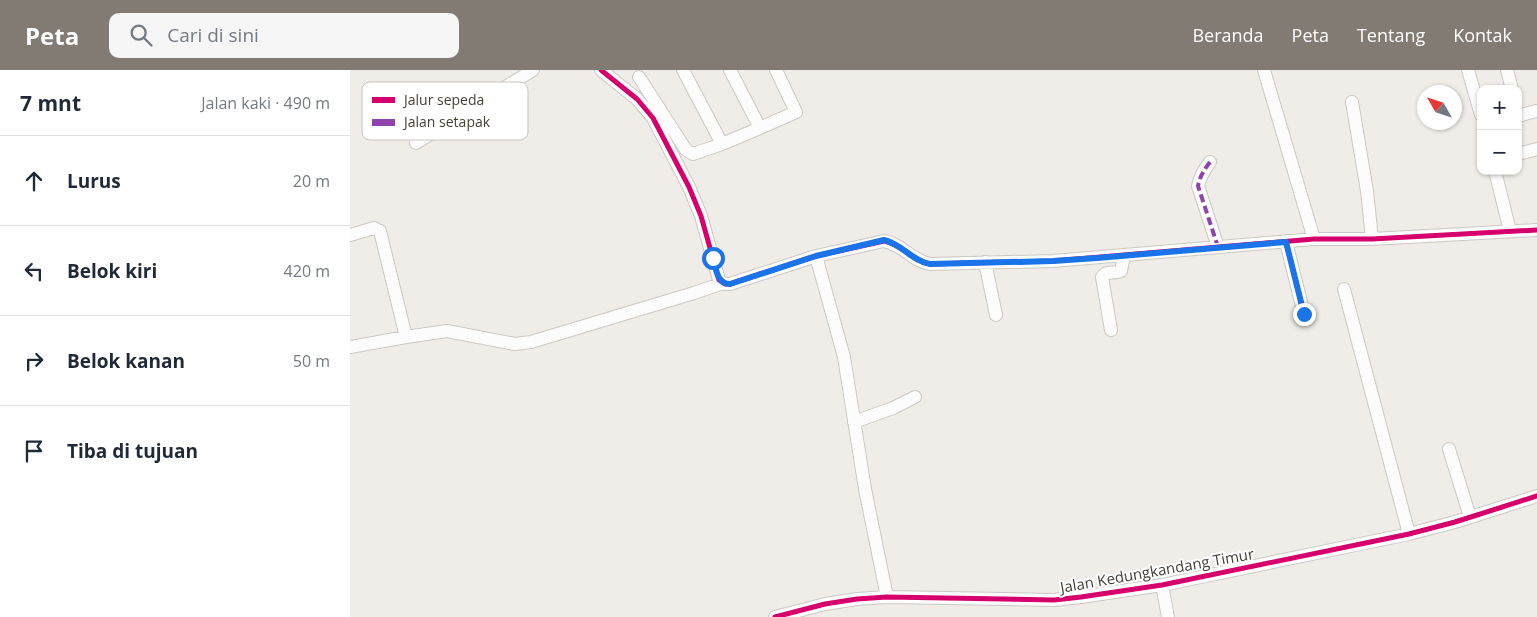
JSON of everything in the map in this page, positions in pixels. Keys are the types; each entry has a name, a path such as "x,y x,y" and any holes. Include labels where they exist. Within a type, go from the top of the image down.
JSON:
{"street":[{"path":"514,82 533,70"},
{"path":"601,70 628,91 653,118 690,187 701,216 719,280 723,283"},
{"path":"683,70 722,144"},
{"path":"730,70 760,128"},
{"path":"628,91 644,72 688,152 693,154 722,144 796,112 776,70"},
{"path":"1264,70 1314,239"},
{"path":"1468,70 1477,101"},
{"path":"1507,70 1511,85"},
{"path":"1352,102 1367,191 1372,239"},
{"path":"1522,114 1536,110"},
{"path":"416,143 421,140"},
{"path":"1522,153 1537,149"},
{"path":"1210,162 1203,170 1198,186 1218,247"},
{"path":"1496,175 1510,231"},
{"path":"350,235 374,228 378,229 381,233 406,337"},
{"path":"350,347 447,331 516,344 531,342 723,283 730,284 816,256 884,240 892,242 922,263 930,264 1053,261 1314,239 1372,239 1537,230"},
{"path":"1286,242 1304,314"},
{"path":"1111,330 1102,277 1106,273 1121,271 1124,255"},
{"path":"816,256 844,357 865,489 886,598"},
{"path":"985,262 996,315"},
{"path":"1344,289 1409,534"},
{"path":"854,422 893,408 915,397"},
{"path":"1449,449 1470,517"},
{"name":"Jalan Kedungkandang Timur","path":"775,617 825,604 857,599 1054,600 1162,585 1409,534 1537,496"},
{"path":"1162,585 1168,617"}],"marked path":[{"path":"1210,162 1202,173 1198,186 1218,247"}],"cycle path":[{"path":"601,70 637,99 653,118 689,187 701,216 719,280 725,284 816,256 884,241 896,245 918,260 930,264 1053,261 1314,239 1372,239 1537,230"},
{"path":"775,617 825,604 857,599 887,597 1054,600 1162,585 1409,534 1455,522 1537,496"}],"route":[{"path":"713,258 719,280 725,284 730,284 816,256 884,240 892,242 922,263 930,264 1053,261 1286,242 1304,314"}]}
